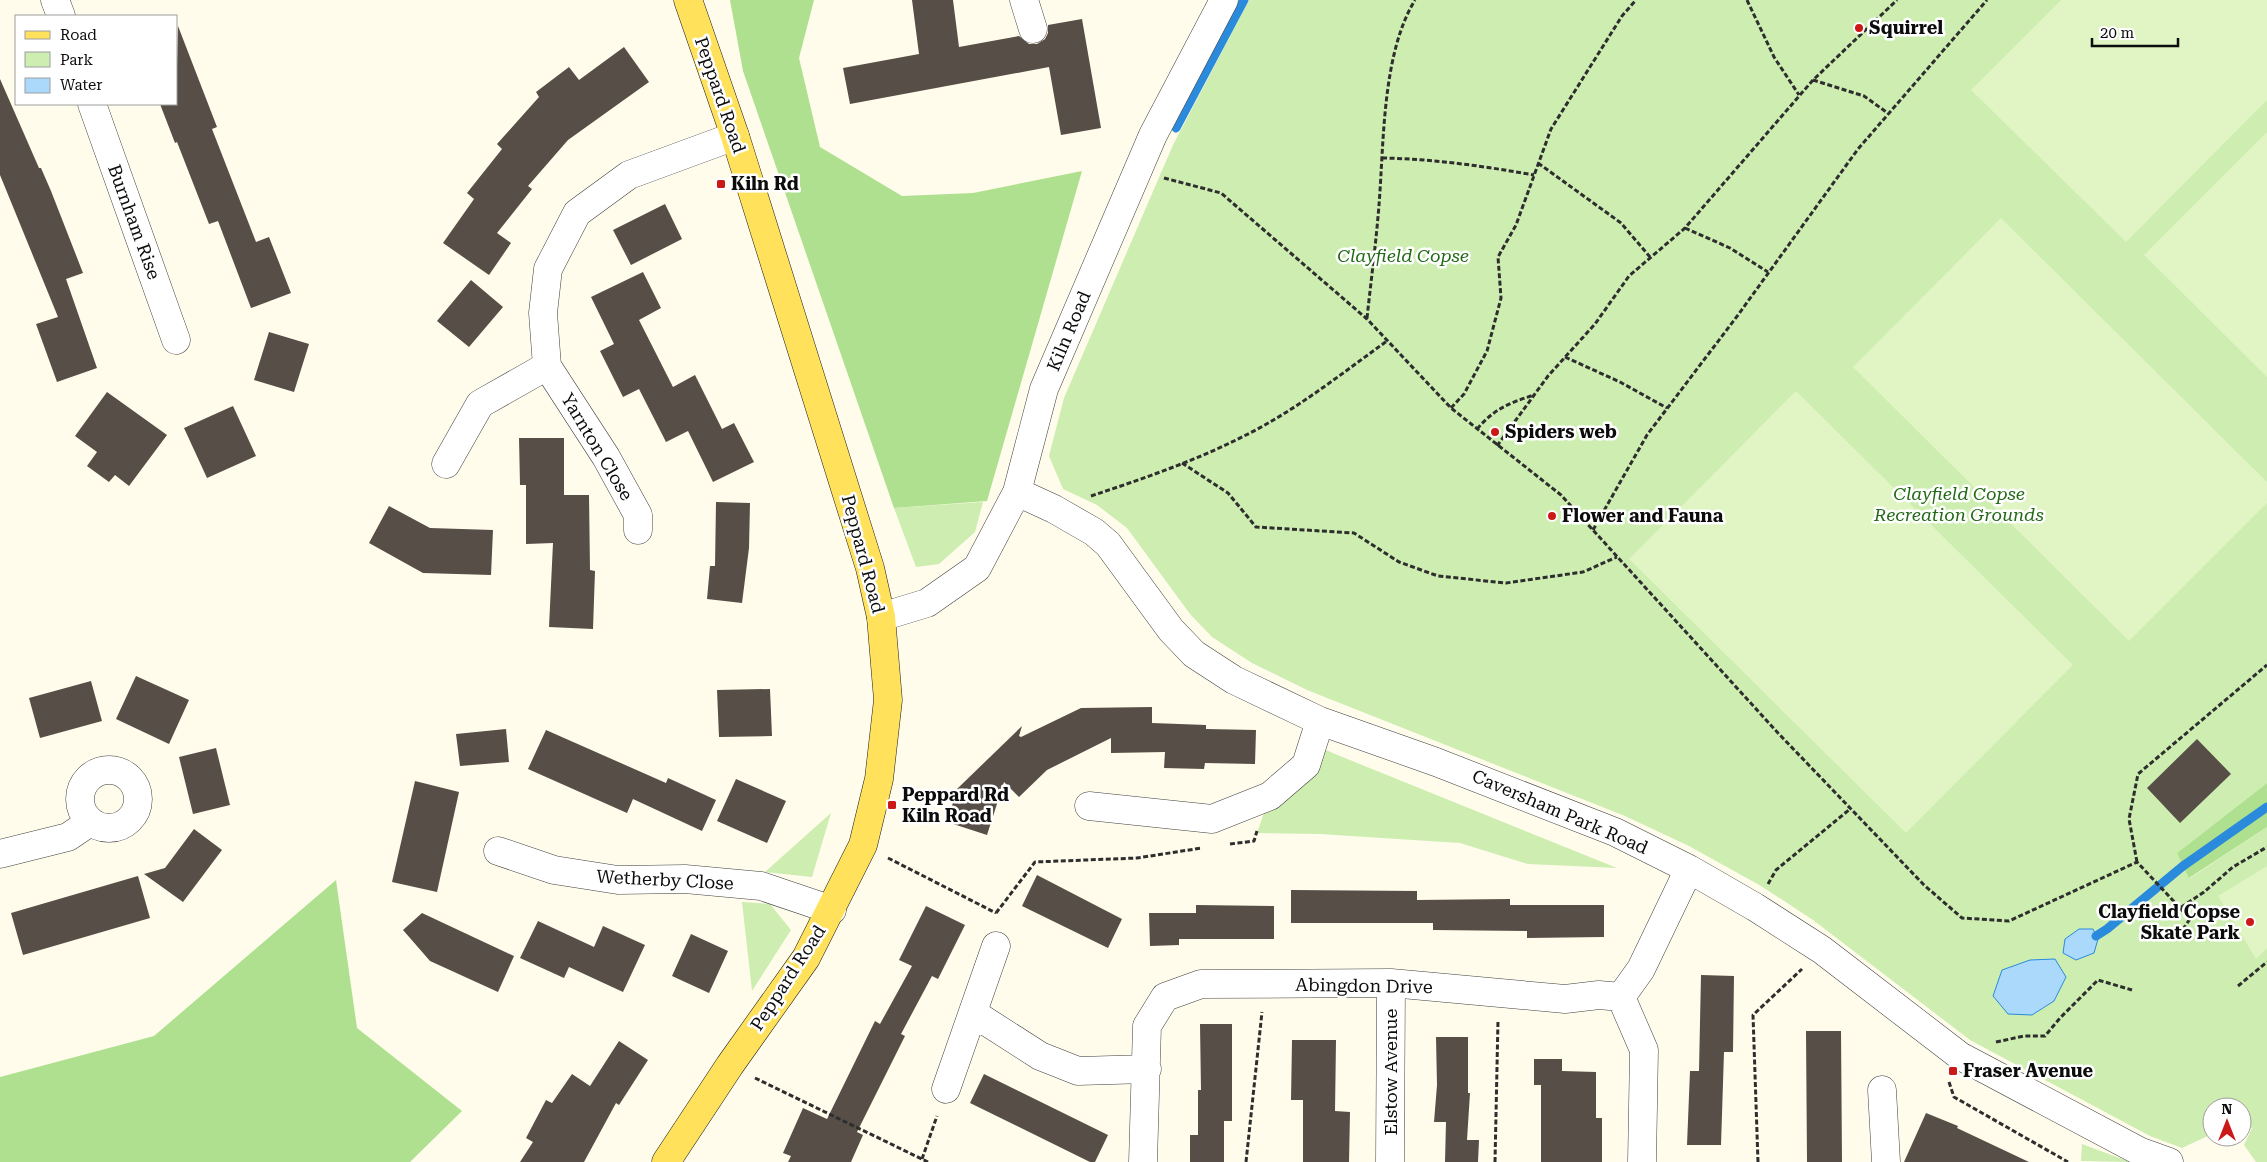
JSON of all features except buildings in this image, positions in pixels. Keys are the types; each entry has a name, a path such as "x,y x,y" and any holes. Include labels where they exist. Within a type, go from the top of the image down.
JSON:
{"main road":[{"name":"Peppard Road","path":"666,1162 730,1065 806,958 832,910 863,845 879,779 888,700 881,617 870,568 735,136 688,0"}],"street":[{"path":"55,0 61,15"},
{"path":"1024,0 1033,29"},
{"name":"Kiln Road","path":"881,617 927,603 977,568 1017,492 1044,389 1152,135 1224,0"},
{"name":"Burnham Rise","path":"92,105 176,340"},
{"name":"Yarnton Close","path":"638,530 638,515 606,457 547,366 543,313 548,269 577,213 629,175 735,136"},
{"path":"446,464 480,404 547,366"},
{"name":"Caversham Park Road","path":"1017,492 1054,508 1094,532 1108,544 1171,630 1194,654 1234,680 1320,720 1436,762 1615,832 1689,870 1755,907 1822,950 1960,1056 2141,1152 2169,1162"},
{"path":"1089,806 1212,819 1270,796 1306,765 1320,720"},
{"path":"0,854 68,836 90,822"},
{"name":"Wetherby Close","path":"498,851 554,870 618,880 685,879 762,886 832,910"},
{"path":"1642,1162 1644,1050 1621,996 1641,969 1689,870"},
{"path":"946,1089 996,946"},
{"name":"Abingdon Drive","path":"1143,1162 1147,1026 1165,996 1201,984 1391,983 1565,999 1598,995 1621,996"},
{"name":"Elstow Avenue","path":"1390,1162 1391,983"},
{"path":"972,1013 1040,1056 1078,1071 1147,1069"},
{"path":"1882,1090 1886,1162"}],"path":[{"path":"1367,319 1388,84 1405,17 1415,0"},
{"path":"1451,408 1464,394 1487,351 1501,298 1498,257 1516,225 1551,129 1622,16 1636,0"},
{"path":"1747,0 1774,57 1799,95"},
{"path":"1498,446 1534,394 1595,324 1629,276 1685,228 1812,80 1897,0"},
{"path":"1593,530 1647,434 1858,149 1987,0"},
{"path":"1812,80 1864,96 1889,114"},
{"path":"1382,158 1424,159 1478,165 1534,175"},
{"path":"1538,163 1621,224 1650,257"},
{"path":"1137,171 1220,193 1367,319 1451,408 1561,495 1778,733 1850,809 1924,885 1962,918 2009,921 2137,862"},
{"path":"1685,228 1730,248 1768,272"},
{"path":"1054,508 1150,476 1244,436 1301,402 1387,341"},
{"path":"1565,357 1620,382 1667,408"},
{"path":"1477,429 1489,414 1534,394"},
{"path":"1182,463 1228,493 1256,527 1354,533 1399,562 1438,576 1506,583 1583,572 1617,557"},
{"path":"2183,929 2190,919 2137,862 2128,819 2138,774 2267,665"},
{"path":"1224,845 1254,841 1270,796"},
{"path":"1755,907 1776,870 1850,809"},
{"path":"863,845 996,913"},
{"path":"2180,908 2204,892 2233,867 2267,847"},
{"path":"996,946 996,913 1035,862 1137,858 1205,848"},
{"path":"1758,1162 1753,1015 1822,950"},
{"path":"2238,986 2267,962"},
{"path":"1976,1065 1996,1042 2024,1036 2045,1036 2098,980 2132,990"},
{"path":"1246,1162 1265,984"},
{"path":"1495,1162 1499,993"},
{"path":"730,1065 928,1162"},
{"path":"922,1159 946,1089"}],"green space":[{"path":"730,0 814,0 799,58 820,147 902,196 973,193 1082,171 987,501 894,508 743,71"},
{"path":"1249,0 2267,0 2267,783 2177,853 2190,878 2267,827 2267,1162 2256,1162 2245,1147 2252,1147 2252,1097 2202,1097 2202,1139 2182,1148 2150,1136 1970,1040 1813,920 1761,886 1689,846 1625,816 1307,690 1252,663 1212,637 1190,614 1127,528 1097,505 1063,489 1049,456 1064,398 1173,145"},
{"path":"2061,0 2267,0 2267,100 2126,242 1971,90"},
{"path":"2267,132 2267,377 2144,255"},
{"path":"2001,218 2267,482 2267,503 2129,641 1853,367"},
{"path":"1796,391 2073,665 1906,833 1629,559"},
{"path":"983,502 975,532 939,564 916,567 894,508"},
{"path":"1313,744 1617,868 1528,864 1460,843 1320,834 1257,833 1270,796"},
{"path":"2267,783 2267,827 2189,878 2177,853"},
{"path":"831,813 812,877 765,872"},
{"name":"Clayfield Copse Skate Park","path":"2267,866 2267,948 2256,959 2218,896"},
{"path":"336,880 357,1028 462,1111 410,1162 0,1162 0,1077 154,1036"},
{"path":"742,902 770,904 791,930 752,991"},
{"path":"2082,1144 2130,1162 2081,1161"}],"water":[{"path":"2079,929 2093,929 2098,939 2094,953 2076,960 2063,953 2065,939"},
{"path":"2055,959 2066,977 2054,1001 2032,1015 2008,1014 1993,996 2002,970 2030,960"}],"waterway":[{"path":"1176,128 1244,0"},
{"path":"2096,936 2183,866 2267,807"}],"place":[{"name":"Squirrel","path":"1859,28"},
{"name":"Kiln Rd","path":"721,184"},
{"name":"Spiders web","path":"1495,432"},
{"name":"Flower and Fauna","path":"1552,516"},
{"name":"Peppard Rd Kiln Road","path":"892,805"},
{"name":"Clayfield Copse Skate Park","path":"2250,922"},
{"name":"Fraser Avenue","path":"1953,1071"}],"park label":[{"name":"Clayfield Copse","path":"1403,256"},
{"name":"Clayfield Copse Recreation Grounds","path":"1959,504"}]}
